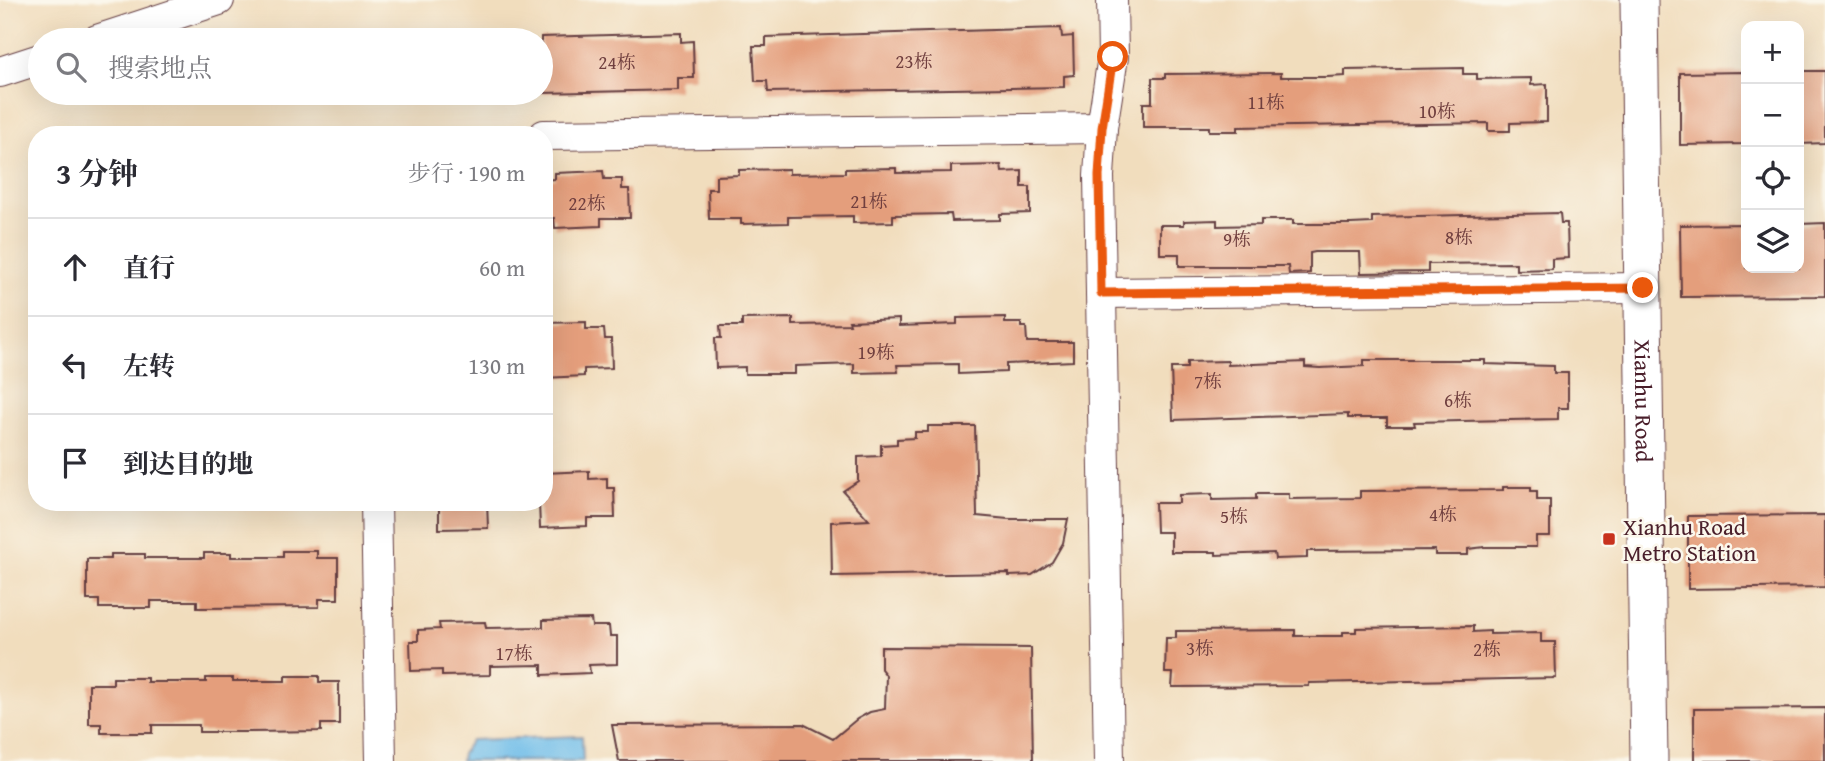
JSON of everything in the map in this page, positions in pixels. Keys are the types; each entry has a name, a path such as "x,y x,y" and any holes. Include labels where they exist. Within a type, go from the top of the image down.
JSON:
{"street":[{"path":"134,28 219,0"},
{"path":"1109,761 1099,176 1102,128 1113,57 1112,0"},
{"name":"Xianhu Road","path":"1639,0 1648,761"},
{"path":"0,72 28,63"},
{"path":"553,135 1102,128"},
{"path":"1101,293 1643,288"},
{"path":"376,511 382,761"}],"water":[{"path":"582,736 583,761 461,761 462,754 471,740"}],"building":[{"path":"1061,28 1062,37 1073,36 1074,75 1064,76 1064,87 768,92 767,81 755,81 753,46 766,46 766,37"},
{"path":"681,33 681,42 693,41 694,78 678,78 678,90 553,93 553,37"},
{"path":"1463,68 1463,74 1477,74 1477,79 1531,78 1531,85 1547,84 1547,122 1510,123 1510,131 1488,131 1488,123 1238,127 1238,131 1209,131 1209,127 1143,127 1143,103 1152,103 1152,78 1165,78 1165,74 1281,73 1281,77 1327,77 1345,76 1345,70"},
{"path":"1804,71 1825,71 1825,143 1804,144"},
{"path":"1741,72 1741,144 1680,145 1680,73"},
{"path":"1001,165 1002,172 1022,171 1022,187 1030,187 1030,213 1000,214 1000,220 952,221 951,214 893,215 893,222 853,223 853,216 788,217 788,223 741,224 741,219 709,219 708,189 716,189 716,176 739,175 739,170 789,169 789,174 845,173 845,169 896,168 896,173 951,172 951,166"},
{"path":"603,171 604,179 622,179 622,189 629,189 630,218 601,218 601,226 555,228 555,173"},
{"path":"1560,213 1561,223 1567,223 1568,258 1552,259 1552,269 1516,270 1516,263 1428,264 1428,272 1361,273 1360,252 1315,252 1310,253 1310,273 1289,274 1288,266 1179,266 1179,254 1160,254 1160,225 1184,225 1184,221 1217,220 1217,226 1261,225 1261,220 1293,220 1293,224 1351,224 1372,223 1372,217"},
{"path":"1825,223 1825,296 1681,297 1680,225 1741,224 1741,273 1804,273 1804,224"},
{"path":"1005,317 1005,323 1021,323 1021,327 1026,327 1027,342 1073,342 1073,361 1006,364 1006,372 958,374 958,364 897,365 898,372 854,373 854,364 795,366 795,374 745,374 745,367 716,368 715,338 721,338 720,326 742,326 742,319 793,318 793,325 850,324 849,321 899,319 899,326 957,324 957,318"},
{"path":"586,322 586,329 604,329 605,339 611,339 612,368 584,369 584,376 553,378 553,323"},
{"path":"1364,360 1485,360 1485,364 1554,366 1554,373 1568,373 1568,408 1558,408 1558,419 1414,422 1415,426 1387,426 1387,418 1348,418 1348,414 1173,420 1171,368 1187,368 1187,362 1228,361 1228,365 1305,362 1305,367 1320,368 1364,366"},
{"path":"928,426 975,426 977,516 1068,519 1063,543 1052,562 1032,575 1009,576 1009,573 832,576 831,522 869,520 843,491 858,481 858,457 881,456 881,445 897,444 897,439 915,438 915,432 928,432"},
{"path":"589,471 589,479 607,478 607,488 614,488 615,518 587,518 587,526 540,528 539,511 553,511 553,473"},
{"path":"1503,487 1531,487 1531,491 1537,491 1537,500 1550,500 1550,536 1536,536 1536,547 1468,549 1468,555 1435,555 1435,550 1307,551 1307,558 1275,559 1274,553 1216,555 1216,552 1171,552 1171,532 1156,532 1155,503 1179,503 1179,495 1212,494 1212,500 1256,499 1256,494 1289,494 1289,499 1360,498 1360,491 1503,490"},
{"path":"439,511 487,511 488,528 439,529"},
{"path":"1825,515 1825,587 1688,589 1688,516"},
{"path":"283,551 317,551 317,558 338,558 338,599 319,599 319,607 197,608 197,601 151,601 151,608 99,608 99,600 87,600 87,559 111,559 111,554 145,554 145,558 204,558 204,553 231,553 231,557 283,557"},
{"path":"591,619 592,626 609,626 610,636 617,636 617,664 589,665 590,673 542,675 542,665 490,666 490,675 442,676 442,670 411,671 410,641 418,641 418,630 440,629 439,623 485,622 486,628 543,627 543,620"},
{"path":"1473,626 1473,632 1490,631 1490,634 1541,633 1541,642 1555,642 1556,678 1309,683 1309,686 1172,687 1173,673 1165,673 1166,638 1176,638 1176,631 1295,630 1295,636 1343,636 1343,632 1356,632 1356,628"},
{"path":"881,647 1031,648 1033,761 619,761 612,725 803,724 833,739 857,719 870,712 885,709 886,675 881,669"},
{"path":"285,676 319,676 319,682 339,682 339,724 321,724 321,731 199,732 199,725 152,725 152,733 101,733 101,724 89,724 89,684 113,684 113,678 147,678 147,682 206,682 206,678 285,681"},
{"path":"1825,708 1825,761 1694,761 1694,709"}],"place":[{"name":"Xianhu Road Metro Station","path":"1609,539"}],"route":[{"path":"1113,57 1102,128 1099,176 1101,293 1643,288"}]}
